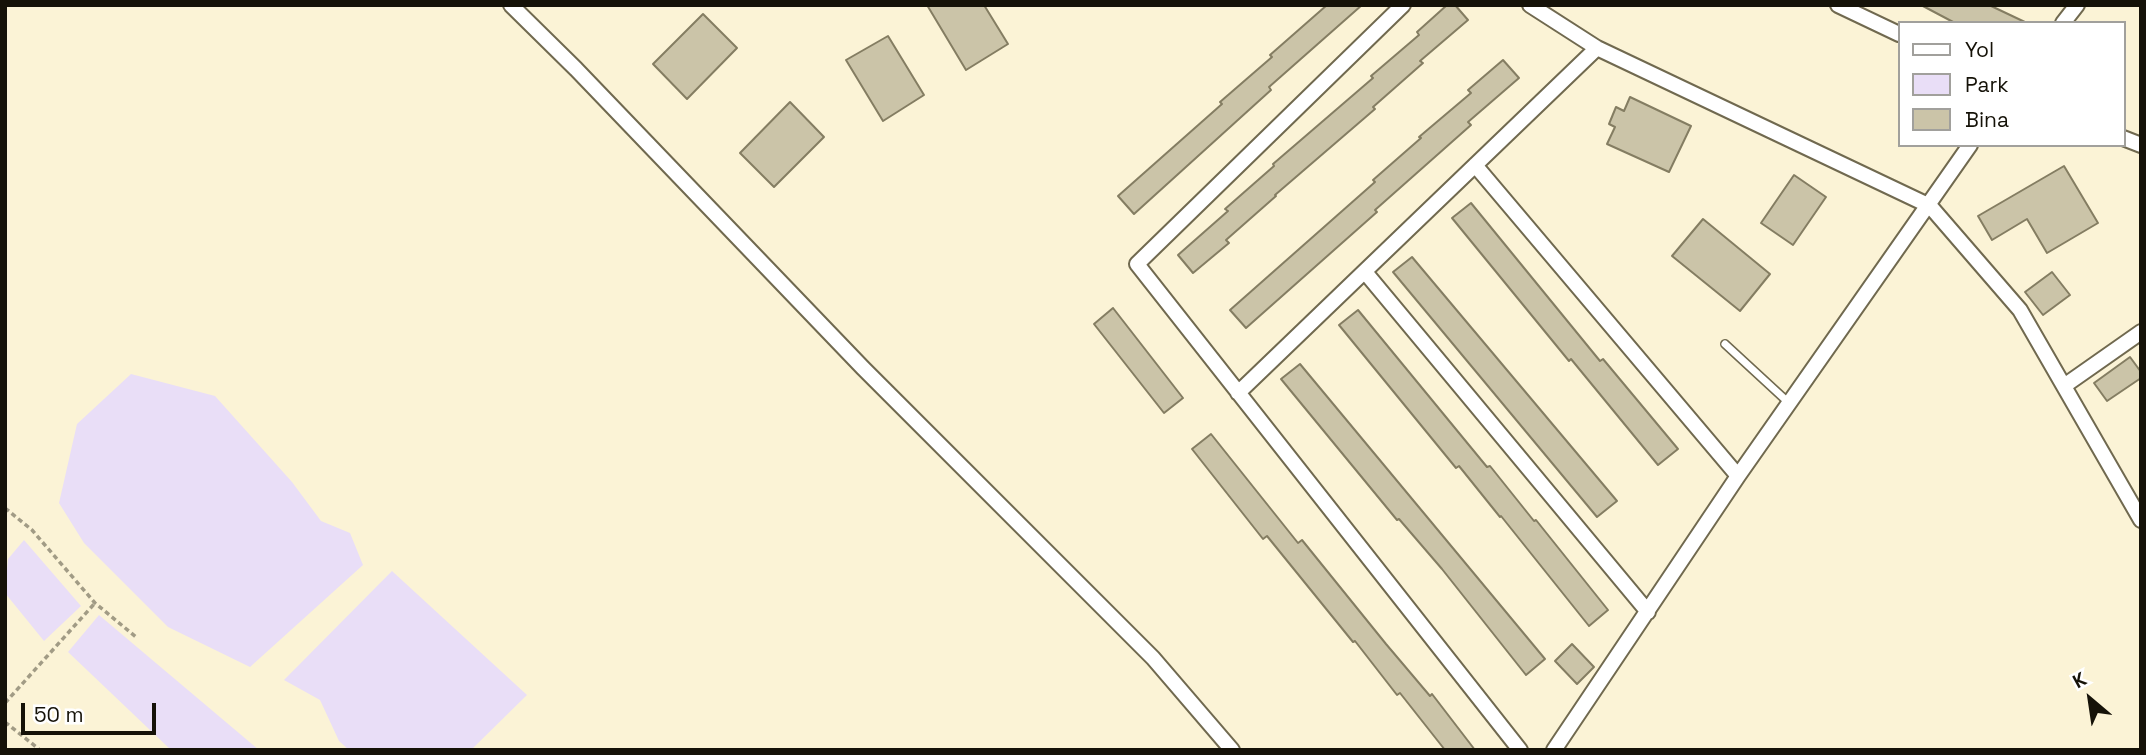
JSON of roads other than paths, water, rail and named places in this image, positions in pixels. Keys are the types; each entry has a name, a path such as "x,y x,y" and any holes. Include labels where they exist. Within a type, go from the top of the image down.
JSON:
{"street":[{"path":"510,5 576,69 863,368 1153,658 1232,750"},
{"path":"1403,5 1137,264 1520,750"},
{"path":"1530,5 1597,48 1930,206 2020,310 2141,520"},
{"path":"1838,5 1898,34"},
{"path":"2065,21 2077,5"},
{"path":"1238,393 1597,48"},
{"path":"1554,750 1738,476 1930,206 1969,147"},
{"path":"1475,166 1738,476"},
{"path":"1364,272 1648,612"},
{"path":"2064,386 2141,332"}],"lane":[{"path":"1725,344 1790,403"}]}
